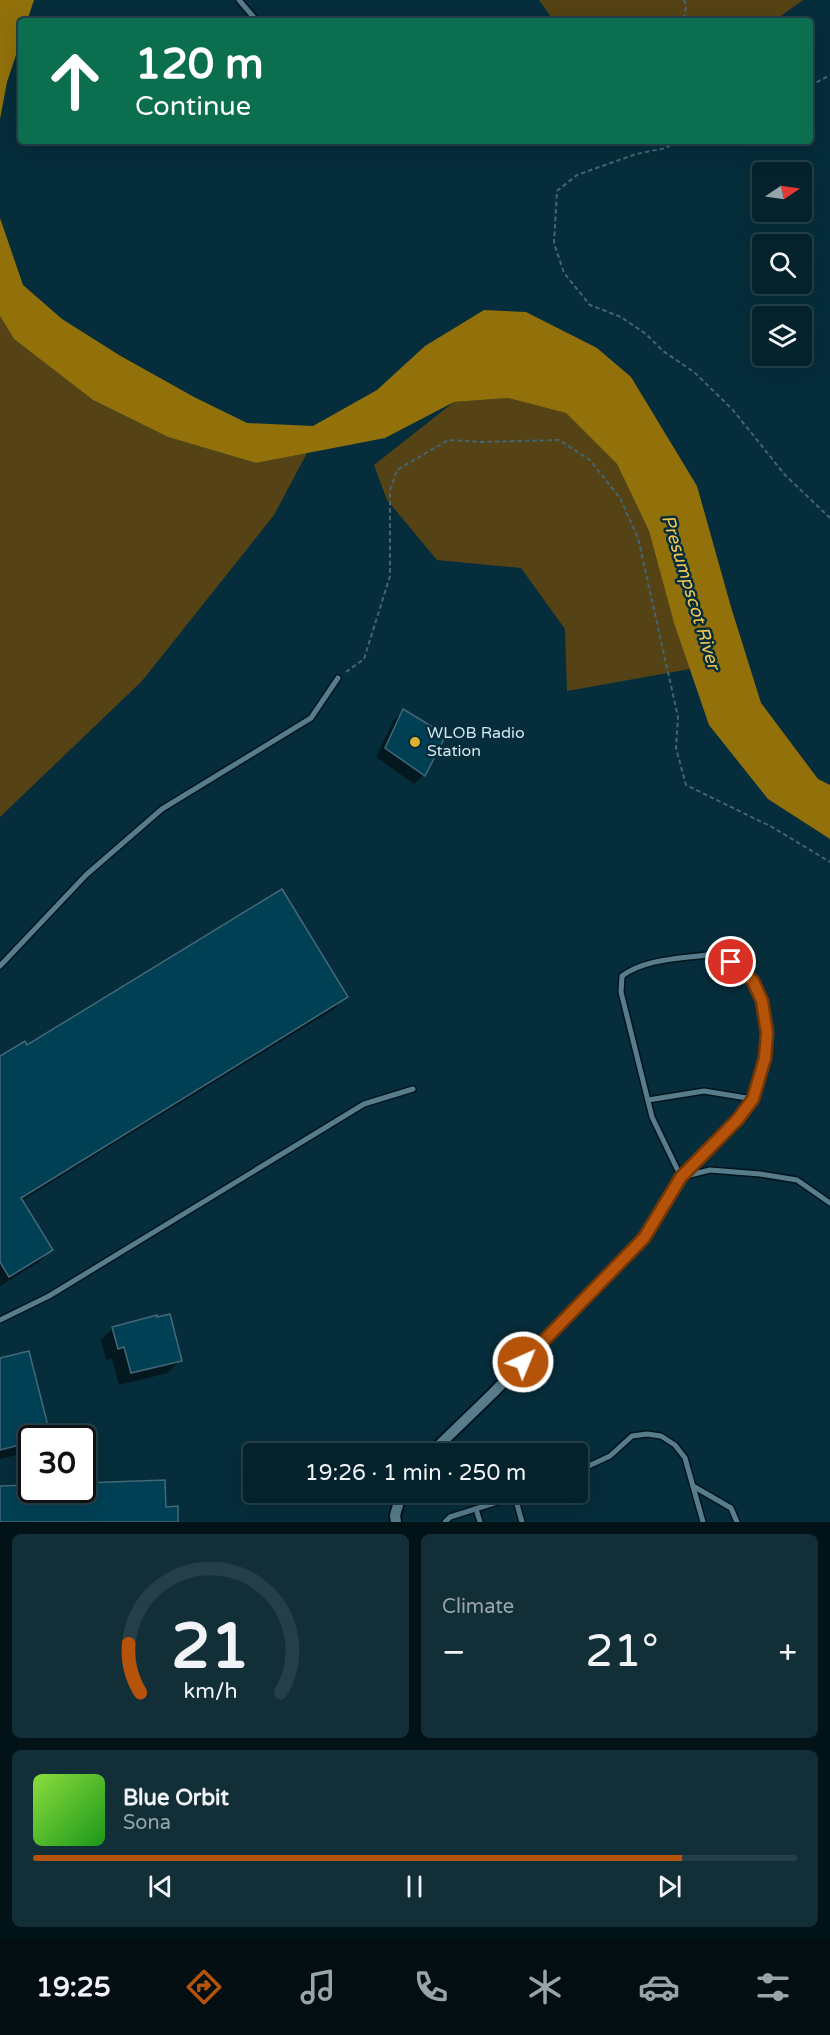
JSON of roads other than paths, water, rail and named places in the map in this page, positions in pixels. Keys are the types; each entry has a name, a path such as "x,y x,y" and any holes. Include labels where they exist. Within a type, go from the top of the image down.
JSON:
{"street":[{"path":"441,1443 644,1238 681,1177"},
{"path":"396,1522 395,1515 399,1503"}],"lane":[{"path":"239,0 254,18"},
{"path":"0,966 86,875 162,809 311,718 338,678"},
{"path":"706,955 731,962 753,981 762,1001 767,1033 765,1058 753,1099 738,1119 681,1177 652,1117 621,992 622,976 633,968 664,960 706,955"},
{"path":"0,1320 49,1296 364,1104 413,1089"},
{"path":"648,1100 705,1091 753,1099"},
{"path":"681,1177 711,1170 797,1180 830,1203"},
{"path":"588,1466 610,1456 632,1436 646,1434 661,1436 675,1445 685,1458 703,1522"},
{"path":"693,1486 731,1508 737,1522"},
{"path":"445,1522 450,1517 496,1503"},
{"path":"517,1503 522,1522"},
{"path":"476,1509 480,1522"}],"water":[{"path":"0,0 34,0 28,18 18,18 18,49 7,82 0,119"},
{"name":"Presumpscot River","path":"0,218 23,285 62,319 119,355 194,397 247,423 313,426 377,390 425,346 484,310 526,312 597,348 631,377 697,486 761,703 818,779 830,785 830,839 768,799 709,725 674,623 649,531 617,464 566,413 508,398 454,402 385,438 256,463 168,437 93,400 14,339 0,316"}],"place":[{"name":"WLOB Radio Station","path":"415,742"}]}
